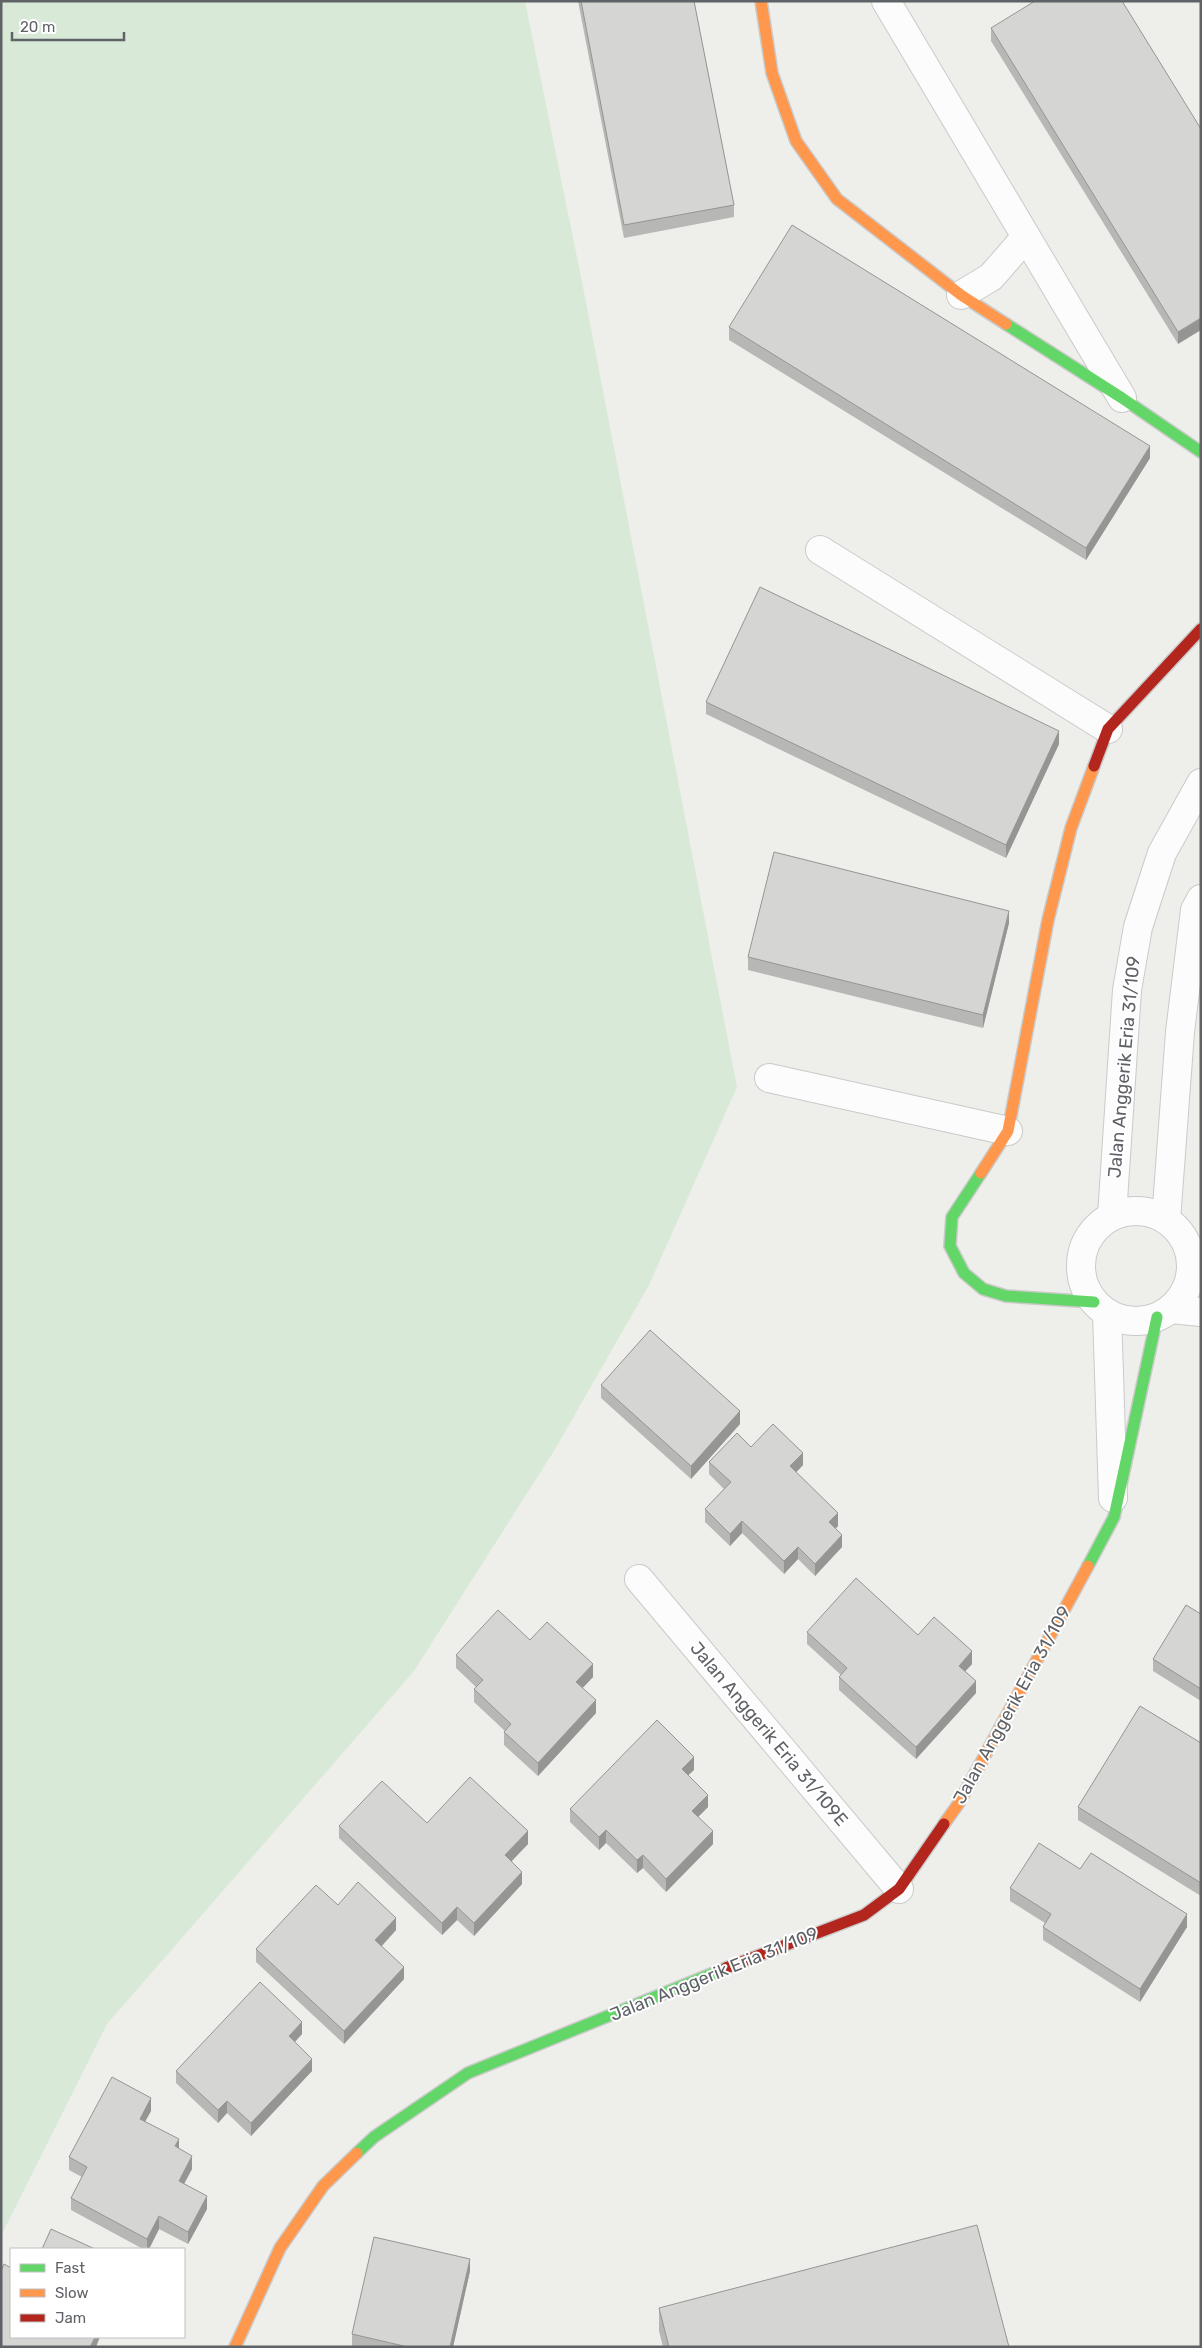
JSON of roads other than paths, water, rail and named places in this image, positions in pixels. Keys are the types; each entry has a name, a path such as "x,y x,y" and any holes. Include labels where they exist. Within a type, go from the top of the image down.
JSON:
{"street":[{"path":"761,1 772,73 796,141 837,198 961,295 1122,398 1201,452"},
{"path":"886,1 1122,398"},
{"path":"961,295 991,277 1026,237"},
{"path":"820,550 1108,729"},
{"path":"1201,629 1108,729 1071,828 1048,920 1008,1131 952,1217 950,1246 964,1273 983,1289 1006,1296 1100,1308 1124,1320 1135,1321 1164,1313 1201,1312"},
{"name":"Jalan Anggerik Eria 31/109","path":"1112,1216 1127,990 1138,927 1162,853 1201,783"},
{"path":"1166,1220 1180,1032 1195,910 1201,899"},
{"path":"769,1078 1008,1131"},
{"path":"1114,1517 1100,1308 1085,1288 1080,1271 1081,1254 1088,1238 1098,1225 1112,1216 1140,1211 1166,1220 1179,1232 1187,1247 1191,1264 1189,1280 1182,1296 1164,1313"},
{"name":"Jalan Anggerik Eria 31/109","path":"235,2347 280,2248 324,2186 374,2138 468,2073 790,1942 864,1915 898,1889 959,1803 1114,1517 1164,1313"},
{"name":"Jalan Anggerik Eria 31/109E","path":"639,1579 898,1889"}]}
